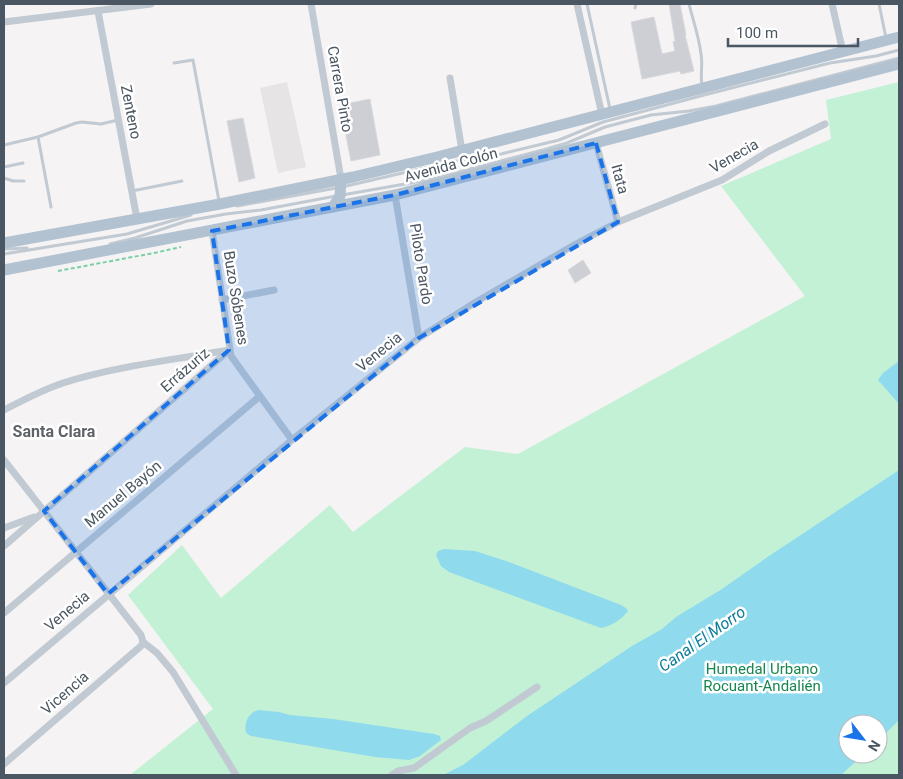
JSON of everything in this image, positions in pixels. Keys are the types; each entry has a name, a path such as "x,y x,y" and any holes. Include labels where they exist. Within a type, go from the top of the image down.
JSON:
{"main road":[{"name":"Avenida Colón","path":"4,243 220,204 341,187 462,151 899,37"},
{"name":"Avenida Colón","path":"4,270 395,195 899,64"},
{"path":"333,207 341,187"}],"street":[{"path":"4,22 151,4"},
{"name":"Carrera Pinto","path":"311,4 341,187"},
{"path":"577,4 597,91 606,113"},
{"path":"832,4 843,52"},
{"name":"Zenteno","path":"98,11 137,219"},
{"path":"450,78 462,151"},
{"name":"Venecia","path":"4,683 292,440 419,338 516,278 618,222 722,180 770,151 825,124"},
{"name":"Itata","path":"596,143 618,222"},
{"name":"Piloto Pardo","path":"395,195 419,338"},
{"name":"Buzo Sóbenes","path":"212,231 229,350 233,360 292,440"},
{"path":"222,300 274,290"},
{"name":"Errázuriz","path":"4,410 44,391 74,380 229,350"},
{"name":"Errázuriz","path":"4,546 229,350"},
{"name":"Manuel Bayón","path":"4,613 260,396"},
{"path":"4,460 41,513 76,552 141,635 143,642 157,653 173,672 236,775"},
{"path":"4,528 41,513"},
{"name":"Vicencia","path":"4,764 141,646 143,642"},
{"path":"392,775 398,771 414,768 470,728 486,721 537,687"}],"lane":[{"path":"588,4 606,113"},
{"path":"689,4 701,52 702,65 700,76 703,89"},
{"path":"878,4 887,40"},
{"path":"236,206 341,187 450,162 520,150 559,140 603,122 704,95 830,63 876,56 899,50"},
{"path":"69,258 88,250 135,238 187,221 226,214 268,210 341,187 428,180 556,147 605,127 651,115 716,106 899,58"},
{"path":"174,63 193,60 220,204"},
{"path":"4,145 38,137 76,123 101,124 118,120"},
{"path":"38,137 51,207"},
{"path":"4,167 23,164"},
{"path":"4,178 13,181 24,181"},
{"path":"132,190 182,181"},
{"path":"4,254 126,234 198,214"},
{"path":"4,249 43,247"}],"highlighted area":[{"path":"596,143 618,222 419,338 108,594 44,511 229,350 212,231 395,195"}],"shaded area":[{"path":"287,82 306,167 278,173 260,88"}],"green space":[{"path":"899,82 899,775 130,775 213,709 128,595 182,545 221,598 330,505 353,532 465,447 518,454 805,296 721,186 831,139 826,100"}],"water":[{"path":"899,361 899,404 878,380 883,373"},
{"name":"Humedal Urbano Rocuant-Andalién","path":"899,470 899,720 888,731 888,714 838,714 838,764 853,764 841,775 443,775 463,765 527,716 632,646 662,629 676,617 722,589"},
{"path":"444,549 475,551 509,562 621,605 628,611 616,622 601,628 449,572 441,566 436,555 438,551"},
{"path":"258,710 434,734 440,736 441,740 420,756 409,760 375,757 251,736 246,733 246,722 252,713"}],"building":[{"path":"669,4 680,4 694,71 681,74 680,71 642,79 631,22 654,17 662,54 675,51"},
{"path":"370,99 380,155 351,161 340,105"},
{"path":"243,118 255,178 239,182 227,121"},
{"path":"583,260 591,273 575,283 568,270"}],"district":[{"name":"Santa Clara","path":"54,431"}],"water label":[{"name":"Canal El Morro","path":"702,639"}]}
